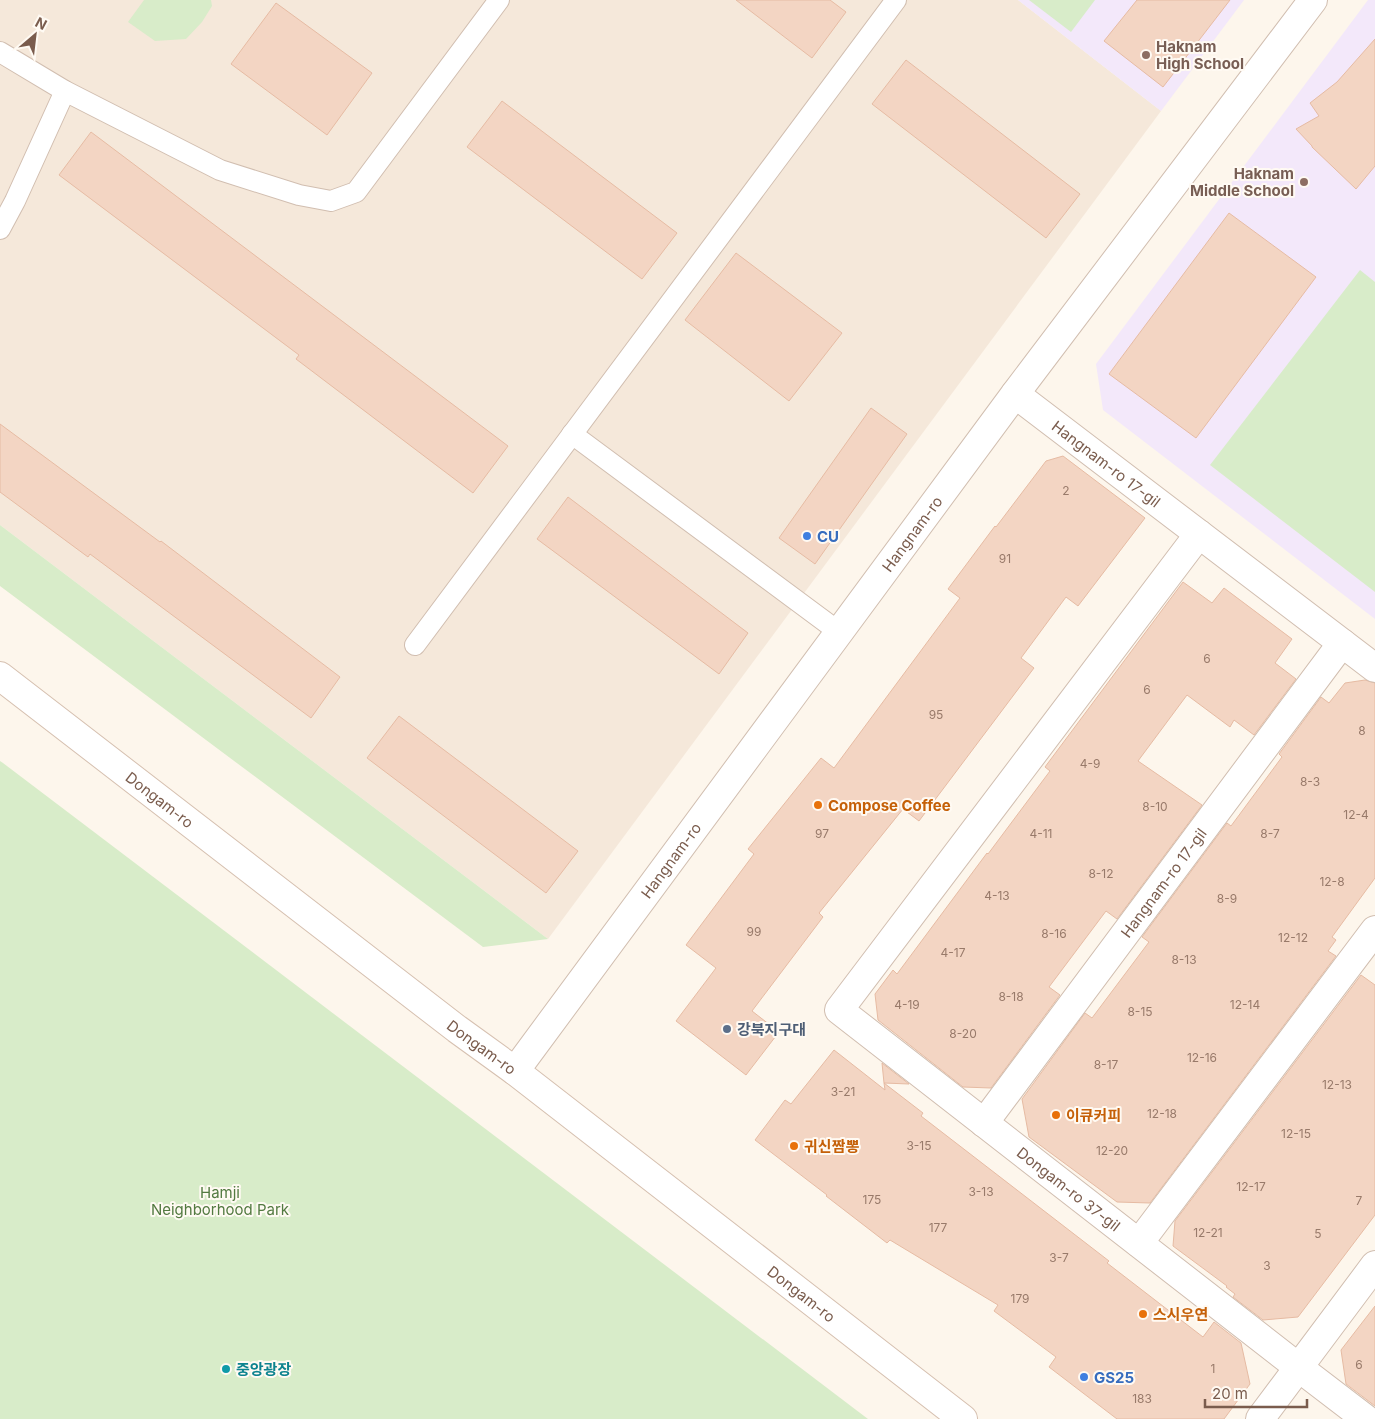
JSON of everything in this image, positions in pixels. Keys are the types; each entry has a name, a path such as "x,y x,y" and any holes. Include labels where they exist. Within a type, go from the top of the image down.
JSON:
{"street":[{"name":"Hangnam-ro","path":"514,1071 1015,394 1313,0"},
{"name":"Hangnam-ro 17-gil","path":"1015,394 1375,668"},
{"name":"Dongam-ro 37-gil","path":"1199,534 838,1010 1366,1419"},
{"name":"Hangnam-ro 17-gil","path":"984,1124 1342,643"},
{"name":"Dongam-ro","path":"0,676 963,1419"},
{"path":"1139,1243 1375,930"},
{"path":"1260,1419 1375,1265"}],"lane":[{"path":"0,52 65,91 220,170 299,196 331,200 356,192 499,0"},
{"path":"415,645 896,0"},
{"path":"0,228 15,201 65,91"},
{"path":"572,434 839,632"}],"shaded area":[{"path":"0,0 1018,0 1161,111 548,939 0,525"},
{"name":"Haknam High School","path":"1018,0 1244,0 1161,111"},
{"name":"Haknam Middle School","path":"1368,0 1375,0 1375,619 1103,410 1096,364"}],"green space":[{"path":"144,0 211,0 212,6 202,22 186,39 155,41 128,22"},
{"path":"1029,0 1095,0 1071,32"},
{"path":"1360,270 1375,282 1375,592 1210,465"},
{"path":"0,525 548,939 483,947 0,586"},
{"name":"Hamji Neighborhood Park","path":"0,761 3,763 868,1419 0,1419"}],"building":[{"path":"736,0 830,0 846,12 812,58"},
{"path":"1137,0 1230,0 1163,87 1104,41"},
{"path":"276,3 372,73 327,135 231,64"},
{"path":"1375,39 1375,166 1356,189 1296,129 1319,116 1310,103 1337,82"},
{"path":"906,60 1080,194 1046,238 872,104"},
{"path":"502,101 677,233 642,279 467,147"},
{"path":"91,132 508,446 473,493 296,359 299,355 59,175"},
{"path":"1229,213 1316,277 1196,438 1109,374"},
{"path":"736,253 842,333 789,401 685,320"},
{"path":"871,408 907,434 815,564 779,538"},
{"path":"0,424 161,541 340,677 311,718 90,554 88,557 0,492"},
{"path":"1063,456 1145,518 1078,606 1066,597 1021,658 1034,668 919,821 903,809 819,913 823,917 752,1011 779,1032 746,1075 676,1021 716,968 686,945 754,854 748,849 821,758 834,768 960,598 948,589 995,526 1046,461"},
{"path":"568,497 748,633 719,674 537,539"},
{"path":"1183,582 1212,603 1224,588 1292,639 1275,663 1296,679 1254,735 1234,720 1230,727 1187,695 1138,761 1202,805 1117,919 1106,911 1049,987 1060,995 991,1088 963,1087 878,1020 875,994 893,970 897,974 988,854 1050,771 1045,767"},
{"path":"1365,680 1375,683 1375,878 1332,937 1336,940 1328,951 1336,956 1150,1203 1117,1202 1029,1137 1022,1099 1085,1013 1092,1018 1149,942 1142,937 1227,823 1231,826 1282,757 1279,754 1321,697 1329,703 1345,683"},
{"path":"399,716 578,851 546,893 367,758"},
{"path":"1361,975 1375,985 1375,1215 1298,1317 1263,1320 1233,1297 1235,1294 1227,1286 1173,1246 1175,1221"},
{"path":"834,1050 885,1090 884,1083 923,1113 921,1116 1109,1261 1107,1263 1203,1337 1214,1322 1241,1343 1250,1384 1224,1419 1117,1419 1049,1367 1056,1357 994,1311 998,1305 890,1240 887,1243 755,1140 785,1100 791,1104"},
{"path":"882,1063 909,1084 884,1083"},
{"path":"1375,1306 1375,1406 1346,1384 1341,1350"}],"place":[{"name":"Haknam High School","path":"1146,55"},
{"name":"Haknam Middle School","path":"1304,182"},
{"name":"CU","path":"807,536"},
{"name":"Compose Coffee","path":"818,805"},
{"name":"강북지구대","path":"727,1029"},
{"name":"이큐커피","path":"1056,1115"},
{"name":"귀신짬뽕","path":"794,1146"},
{"name":"스시우연","path":"1143,1314"},
{"name":"중앙광장","path":"226,1369"},
{"name":"GS25","path":"1084,1377"}]}
